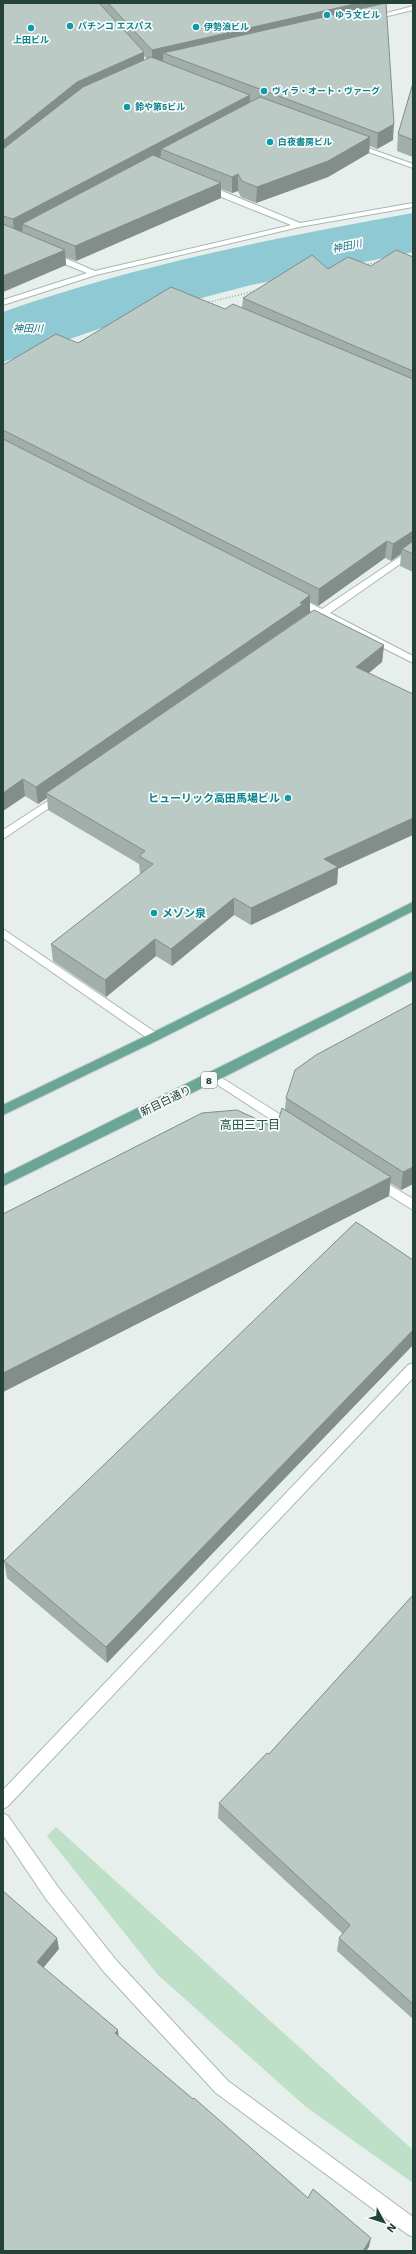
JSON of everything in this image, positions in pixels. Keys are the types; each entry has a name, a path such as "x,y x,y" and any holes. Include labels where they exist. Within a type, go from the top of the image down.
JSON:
{"main road":[{"path":"3,1110 154,1037 413,906"},
{"name":"新目白通り","path":"3,1181 214,1078 413,975"}],"street":[{"path":"367,19 413,8"},
{"path":"347,142 413,166"},
{"path":"196,183 299,225"},
{"path":"3,303 94,274 299,225 413,205"},
{"path":"43,252 94,274"},
{"path":"304,627 413,551"},
{"path":"288,595 413,660"},
{"path":"3,835 68,790"},
{"path":"3,933 154,1037"},
{"path":"214,1078 306,1136"},
{"path":"366,1175 413,1205"},
{"path":"3,1801 413,1368"},
{"path":"3,1821 52,1893 110,1966 222,2087 413,2228"}],"path":[{"path":"358,267 380,262"},
{"path":"205,303 259,290"}],"green space":[{"path":"56,1827 413,2150 413,2183 306,2107 158,1975 47,1836"}],"water":[{"name":"神田川","path":"413,213 413,252 251,285 148,312 3,362 3,312 104,280 206,254 309,232"}],"building":[{"path":"3,3 99,3 144,52 77,82 3,141"},
{"path":"108,3 359,3 152,50"},
{"path":"386,3 394,124 378,133 163,53"},
{"path":"151,57 250,95 13,219 3,216 3,149 83,87"},
{"path":"413,83 413,140 398,134"},
{"path":"260,97 370,137 328,161 257,187 242,181 238,174 232,177 161,149"},
{"path":"153,155 221,183 75,246 22,224"},
{"path":"3,224 65,250 3,276"},
{"path":"396,250 413,257 413,371 243,298 312,255 328,269 348,257 371,266"},
{"path":"171,287 225,309 233,304 413,379 413,531 393,544 387,541 319,589 3,430 3,365 56,334 78,343"},
{"path":"3,439 310,595 300,603 303,604 36,787 23,779 3,793"},
{"path":"413,541 413,554 402,549"},
{"path":"314,610 384,645 356,667 413,694 413,818 324,859 338,867 251,908 234,898 171,949 155,939 105,980 51,944 153,864 139,856 145,851 46,793"},
{"path":"413,1003 413,1167 403,1172 286,1098 295,1070 316,1055"},
{"path":"282,1108 391,1177 3,1373 3,1214 202,1113 237,1110 276,1128"},
{"path":"356,1222 413,1260 413,1330 106,1647 4,1561"},
{"path":"413,1595 413,2004 339,1938 350,1925 219,1803 267,1753 269,1754"},
{"path":"3,1891 57,1938 37,1962 118,2030 115,2033 193,2099 194,2098 308,2198 313,2189 371,2238 363,2251 3,2251"}],"place":[{"name":"ゆう文ビル","path":"327,15"},
{"name":"パチンコ エスパス","path":"70,26"},
{"name":"伊勢浪ビル","path":"196,27"},
{"name":"上田ビル","path":"31,28"},
{"name":"ヴィラ・オート・ヴァーグ","path":"264,91"},
{"name":"鈴や第5ビル","path":"127,107"},
{"name":"白夜書房ビル","path":"270,142"},
{"name":"ヒューリック高田馬場ビル","path":"288,798"},
{"name":"メゾン泉","path":"154,913"}],"district":[{"name":"高田三丁目","path":"250,1125"}]}
